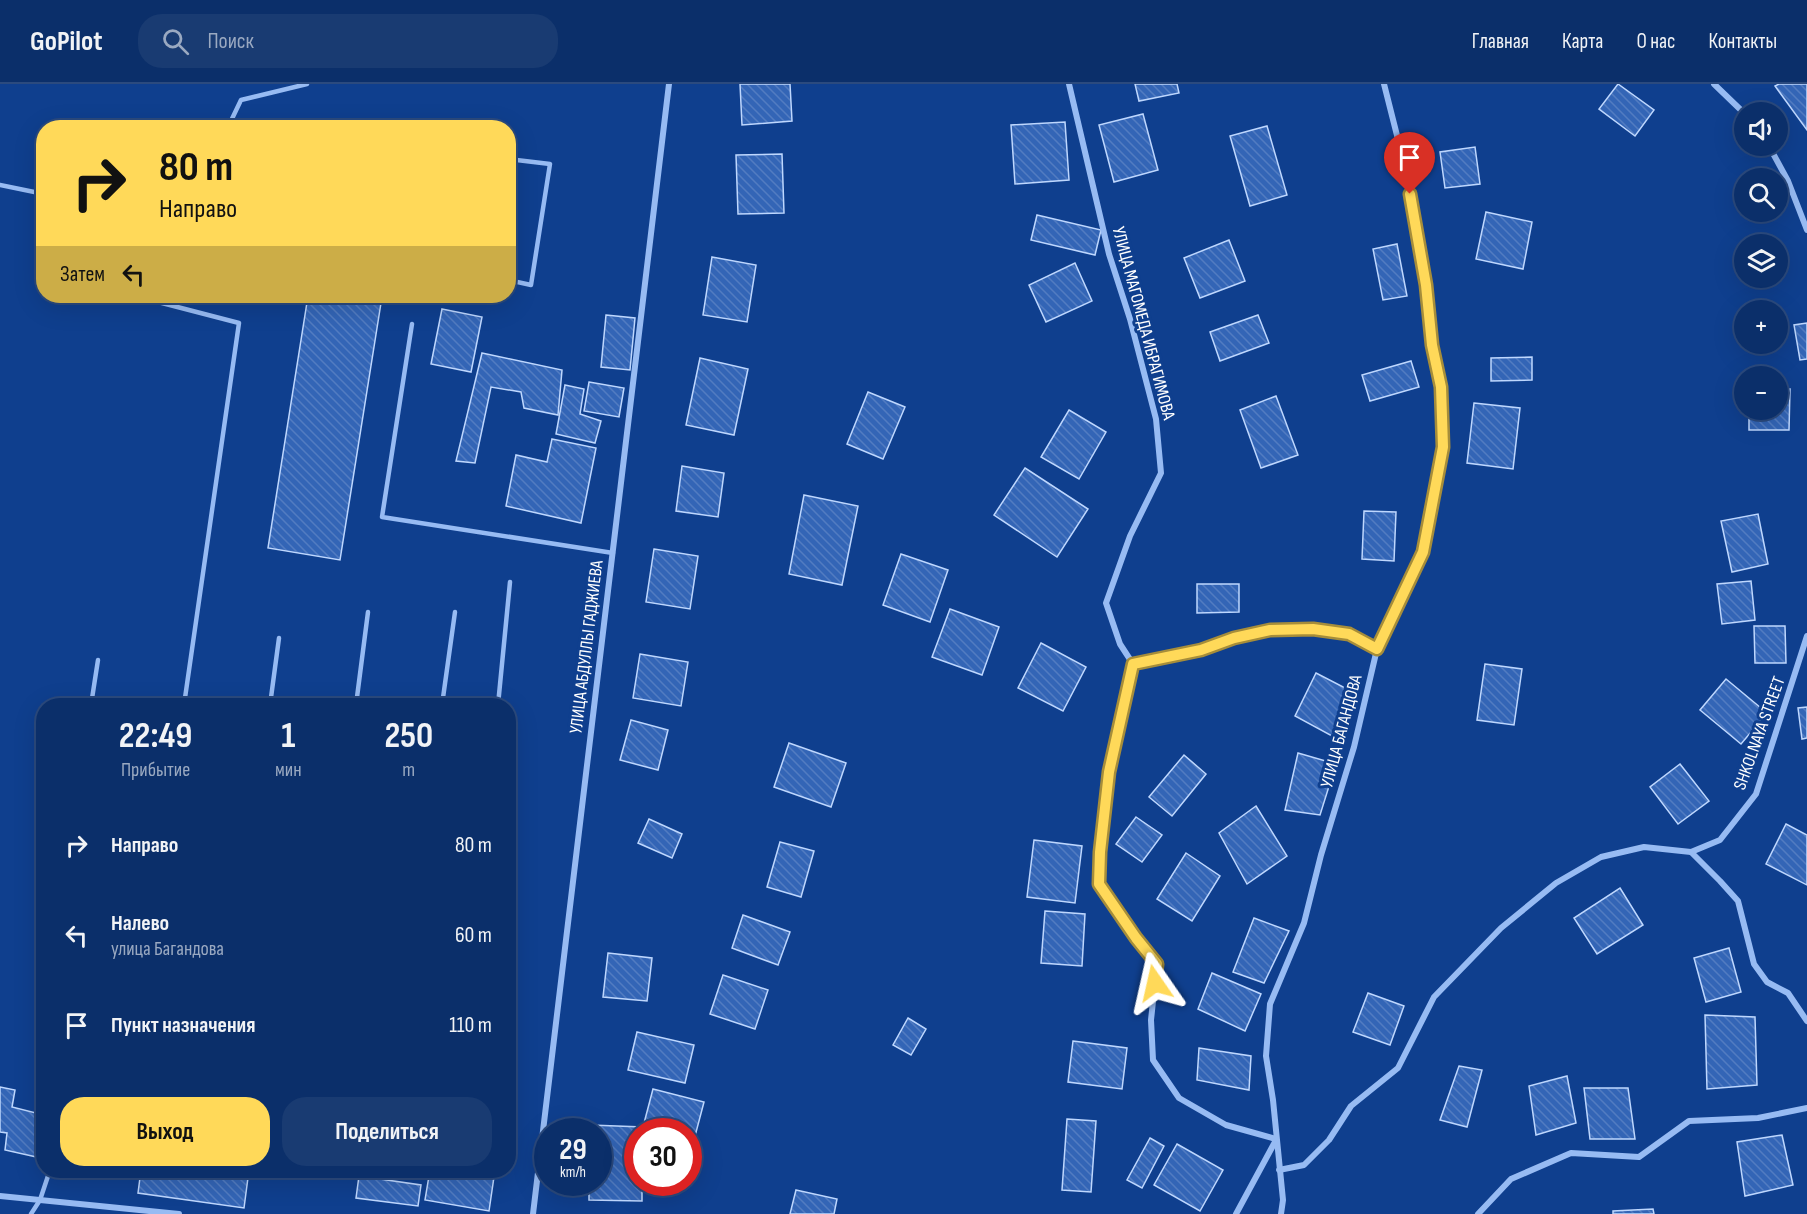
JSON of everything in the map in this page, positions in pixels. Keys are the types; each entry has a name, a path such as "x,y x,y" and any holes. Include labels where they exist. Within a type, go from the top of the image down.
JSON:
{"street":[{"name":"УЛИЦА АБДУЛЛЫ ГАДЖИЕВА","path":"533,1214 669,84"},
{"name":"УЛИЦА МАГОМЕДА ИБРАГИМОВА","path":"1069,84 1109,254 1130,319 1156,419 1161,473 1130,536 1106,603 1120,644 1133,664"},
{"name":"УЛИЦА БАГАНДОВА","path":"1281,1214 1282,1200 1266,1056 1270,1004 1304,923 1321,855 1354,747 1377,649 1423,552 1443,447 1441,387 1432,345 1430,309 1423,262 1406,171 1384,84"},
{"path":"1714,84 1734,103"},
{"path":"1774,156 1788,181 1807,230"},
{"path":"1236,1214 1276,1139 1226,1125 1179,1098 1153,1060 1151,1020 1157,964 1099,884 1100,852 1109,772 1133,664 1201,650 1234,638 1270,630 1313,629 1349,634 1377,649"},
{"name":"SHKOLNAYA STREET","path":"1691,852 1720,840 1756,795 1807,636"},
{"path":"1279,1170 1304,1165 1329,1140 1351,1106 1398,1068 1434,997 1501,927 1556,883 1601,857 1644,847 1691,852 1738,902 1754,964 1767,982 1788,993 1807,1021"},
{"path":"1478,1214 1511,1179 1571,1153 1639,1157 1689,1121 1758,1118 1807,1108"},
{"path":"0,1196 178,1214"}],"lane":[{"path":"232,120 242,100 307,84"},
{"path":"516,160 550,164 531,285 516,282"},
{"path":"0,185 36,192"},
{"path":"162,303 239,323 185,698"},
{"path":"412,324 382,517 613,553"},
{"path":"499,698 510,582"},
{"path":"357,698 368,612"},
{"path":"443,698 455,612"},
{"path":"271,698 279,638"},
{"path":"93,698 98,660"},
{"path":"31,1214 40,1200 47,1178"}],"building":[{"path":"740,84 790,84 792,121 742,125"},
{"path":"1135,84 1177,84 1179,93 1139,101"},
{"path":"1618,84 1654,110 1635,136 1599,109"},
{"path":"1807,84 1807,130 1788,102 1775,86"},
{"path":"1143,114 1158,170 1114,182 1099,125"},
{"path":"1065,122 1069,180 1015,184 1011,125"},
{"path":"1267,126 1287,195 1250,206 1230,136"},
{"path":"1475,147 1480,184 1445,188 1440,152"},
{"path":"782,154 784,213 738,214 736,155"},
{"path":"1486,212 1532,222 1523,269 1476,259"},
{"path":"1037,215 1101,230 1095,255 1031,240"},
{"path":"1229,240 1245,281 1200,298 1184,258"},
{"path":"1397,244 1407,296 1383,300 1373,249"},
{"path":"712,257 756,265 747,322 703,315"},
{"path":"1075,263 1092,301 1046,322 1029,285"},
{"path":"307,303 381,303 340,560 268,548"},
{"path":"442,309 482,317 471,372 431,364"},
{"path":"606,315 635,318 630,370 601,367"},
{"path":"1258,315 1269,343 1220,361 1210,332"},
{"path":"1807,323 1807,359 1800,360 1794,325"},
{"path":"482,353 562,370 558,415 524,408 521,392 491,387 475,463 456,461"},
{"path":"1532,357 1532,380 1491,381 1491,358"},
{"path":"700,358 748,369 734,435 686,425"},
{"path":"1411,361 1419,387 1370,401 1362,375"},
{"path":"589,382 624,388 619,417 584,411"},
{"path":"565,385 584,389 580,414 601,421 595,443 556,434"},
{"path":"1788,389 1790,389 1789,430 1749,430 1749,420 1788,420"},
{"path":"868,392 905,407 883,459 847,444"},
{"path":"1276,396 1298,455 1261,468 1240,410"},
{"path":"1474,403 1520,408 1513,469 1467,463"},
{"path":"1069,410 1106,432 1079,479 1041,457"},
{"path":"552,439 596,448 581,523 506,506 516,455 547,462"},
{"path":"682,466 724,473 718,517 676,511"},
{"path":"1025,468 1088,509 1057,557 994,515"},
{"path":"804,495 858,506 842,585 789,574"},
{"path":"1364,511 1396,512 1394,561 1362,559"},
{"path":"1758,514 1768,564 1732,572 1721,521"},
{"path":"654,549 698,556 690,609 646,602"},
{"path":"901,554 948,570 930,622 883,605"},
{"path":"1751,581 1755,620 1722,624 1717,584"},
{"path":"1197,584 1239,584 1239,612 1197,613"},
{"path":"950,609 999,627 982,675 932,657"},
{"path":"1754,626 1785,626 1786,663 1755,663"},
{"path":"1041,643 1086,667 1063,711 1018,688"},
{"path":"640,654 688,662 681,706 633,698"},
{"path":"1485,664 1522,669 1514,725 1477,720"},
{"path":"1316,673 1353,692 1332,736 1295,716"},
{"path":"1726,679 1767,713 1741,744 1700,710"},
{"path":"1807,707 1807,738 1802,739 1798,708"},
{"path":"631,720 668,730 658,770 620,760"},
{"path":"789,743 846,763 831,807 774,787"},
{"path":"1298,753 1336,764 1320,815 1285,810"},
{"path":"1184,755 1206,774 1172,816 1149,797"},
{"path":"1680,764 1709,801 1678,824 1650,787"},
{"path":"1256,806 1287,856 1247,884 1219,833"},
{"path":"1136,817 1162,835 1142,862 1116,844"},
{"path":"649,819 682,834 672,858 638,843"},
{"path":"1786,824 1807,835 1807,885 1766,864"},
{"path":"1034,840 1082,846 1075,903 1027,897"},
{"path":"780,842 814,851 801,897 767,887"},
{"path":"1186,853 1220,876 1192,921 1157,899"},
{"path":"1620,888 1643,925 1597,954 1574,918"},
{"path":"1045,911 1085,914 1082,966 1041,963"},
{"path":"743,915 790,932 778,965 732,948"},
{"path":"1254,918 1289,931 1264,983 1233,972"},
{"path":"1729,948 1741,992 1706,1002 1694,958"},
{"path":"608,953 652,958 647,1001 603,997"},
{"path":"1212,973 1261,994 1245,1031 1198,1009"},
{"path":"723,975 768,990 755,1029 710,1014"},
{"path":"1368,993 1404,1006 1390,1045 1353,1032"},
{"path":"1705,1015 1755,1017 1757,1085 1707,1089"},
{"path":"908,1018 926,1029 911,1055 893,1045"},
{"path":"637,1032 694,1045 685,1083 628,1070"},
{"path":"1073,1041 1127,1048 1122,1089 1068,1082"},
{"path":"1199,1048 1251,1056 1249,1090 1197,1080"},
{"path":"1459,1066 1482,1070 1467,1127 1440,1120"},
{"path":"1567,1076 1576,1123 1536,1135 1529,1086"},
{"path":"0,1087 15,1090 12,1107 36,1113 36,1157 5,1150 7,1133 0,1132"},
{"path":"1584,1088 1628,1088 1635,1139 1590,1139"},
{"path":"653,1089 704,1102 700,1118 645,1118"},
{"path":"1067,1119 1096,1121 1091,1192 1062,1190"},
{"path":"612,1126 624,1126 624,1196 642,1196 642,1201 589,1200 589,1196 612,1196"},
{"path":"1782,1135 1793,1185 1745,1196 1737,1142"},
{"path":"1150,1138 1164,1146 1142,1188 1127,1180"},
{"path":"1177,1144 1223,1170 1200,1211 1154,1185"},
{"path":"140,1178 248,1178 244,1208 138,1193"},
{"path":"359,1178 421,1185 418,1206 356,1198"},
{"path":"429,1178 494,1178 489,1211 425,1200"},
{"path":"796,1190 837,1199 834,1214 790,1214"},
{"path":"1653,1209 1654,1214 1613,1214 1613,1211"}],"route":[{"path":"1155,983 1157,964 1099,884 1100,852 1109,772 1133,664 1201,650 1234,638 1270,630 1313,629 1349,634 1377,649 1423,552 1443,447 1441,387 1432,345 1430,309 1410,194"}]}
